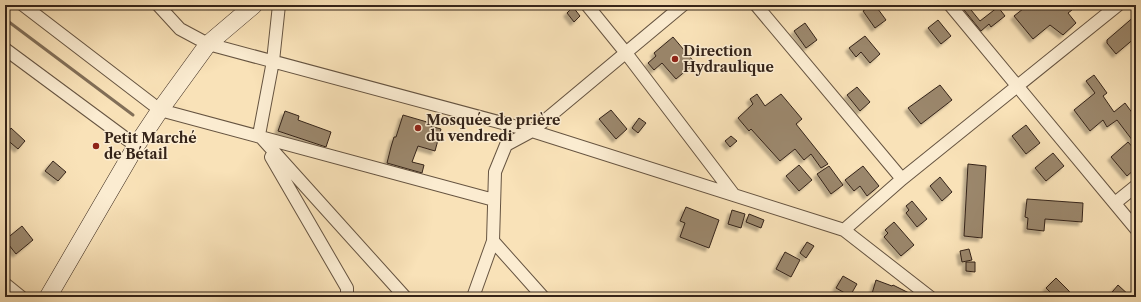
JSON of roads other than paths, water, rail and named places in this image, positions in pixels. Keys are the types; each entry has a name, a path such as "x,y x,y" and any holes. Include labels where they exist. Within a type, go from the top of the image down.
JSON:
{"street":[{"path":"23,5 160,110 259,135 494,200"},
{"path":"158,5 180,30 208,44 532,131 844,230 930,297"},
{"path":"48,297 136,146 160,110 208,44 254,5"},
{"path":"279,5 273,61 259,135 347,288 347,297"},
{"path":"586,5 626,53 734,195"},
{"path":"473,297 493,241 495,172 506,145 532,131 682,5"},
{"path":"756,5 902,179"},
{"path":"950,5 1136,229"},
{"path":"844,230 902,179 1118,5"},
{"path":"5,49 136,146"},
{"path":"259,135 405,297"},
{"path":"1115,203 1136,186"},
{"path":"493,241 543,297"},
{"path":"5,284 21,297"}],"waterway":[{"path":"5,19 133,115"}],"place":[{"name":"Direction Hydraulique","path":"675,59"},
{"name":"Mosquée de prière du vendredi","path":"418,128"},
{"name":"Petit Marché de Bétail","path":"96,146"}]}
